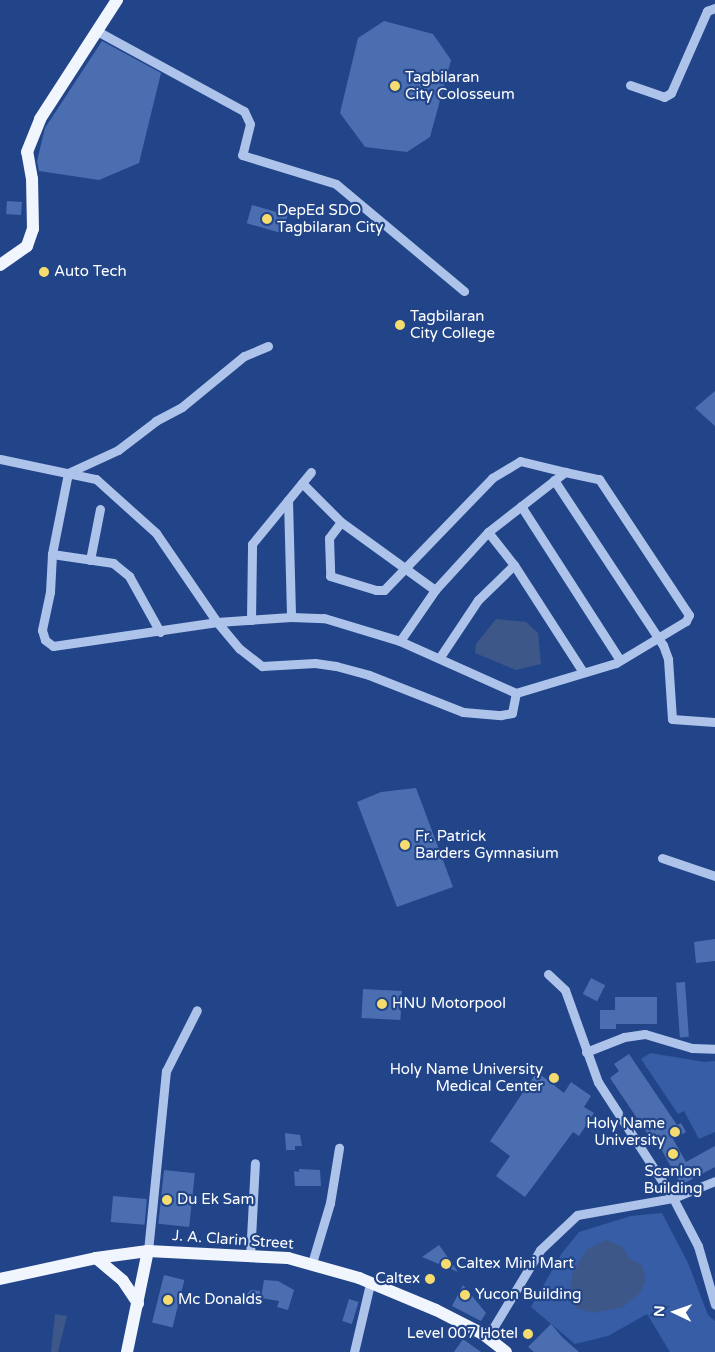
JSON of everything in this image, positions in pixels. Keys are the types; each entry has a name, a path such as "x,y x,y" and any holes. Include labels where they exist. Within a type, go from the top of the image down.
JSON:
{"main road":[{"path":"0,265 26,246 33,229 32,179 27,152 40,119 117,0"},
{"path":"127,1352 148,1251"},
{"name":"J. A. Clarin Street","path":"0,1279 96,1258 148,1251 288,1258 312,1263 436,1310 487,1338 506,1352"},
{"path":"96,1258 123,1281 138,1303"}],"street":[{"path":"630,85 664,97 671,93 707,11 715,8"},
{"path":"97,31 244,111 250,124 242,155 336,184 464,291"},
{"path":"68,473 118,450 156,420 182,407 244,356 268,346"},
{"path":"0,459 96,478 156,533 217,622 240,649 262,666 315,663 336,666 369,675 463,712 501,715 512,713 516,693"},
{"path":"68,473 52,554 50,592 42,630 48,645 160,632 217,622 324,618 400,641 440,657 516,693 583,672 604,668 686,621 689,615 599,479 520,461 492,478 404,567 384,590 376,590 330,576 329,538 341,522"},
{"path":"251,620 250,551 252,544 311,472"},
{"path":"400,641 435,590 488,532 565,472"},
{"path":"554,480 668,658 672,719 715,722"},
{"path":"302,483 341,522 435,590"},
{"path":"288,500 292,618"},
{"path":"521,506 620,660"},
{"path":"90,560 100,509"},
{"path":"488,532 514,565 583,672"},
{"path":"52,554 113,563 129,576 160,632"},
{"path":"440,657 478,600 514,565"},
{"path":"662,858 715,876"},
{"path":"548,974 565,990 598,1082 623,1124 673,1198 700,1253 704,1277 715,1306"},
{"path":"148,1251 166,1071 198,1010"},
{"path":"586,1052 624,1037 645,1034 692,1048 715,1049"},
{"path":"312,1263 330,1203 339,1148"},
{"path":"250,1257 255,1163"},
{"path":"487,1338 540,1250 577,1215 673,1198 715,1180"},
{"path":"354,1352 370,1284"}],"shaded area":[{"path":"496,619 526,622 538,633 541,664 516,670 475,653 476,644"},
{"path":"650,1053 705,1062 715,1061 715,1132 699,1139 684,1111 678,1114 641,1059"},
{"path":"662,1213 688,1263 708,1315 715,1321 715,1352 670,1352 647,1314 608,1336 575,1344 531,1307 562,1253 579,1232 631,1216"},
{"path":"607,1240 623,1247 629,1258 642,1265 646,1279 640,1293 623,1307 594,1313 576,1308 569,1296 573,1273 587,1249"},
{"path":"55,1314 67,1316 58,1352 51,1352"}],"building":[{"name":"Tagbilaran City Colosseum","path":"384,21 433,34 451,60 430,137 407,152 365,147 340,113 358,38"},
{"path":"102,41 161,73 139,163 99,180 39,171 37,161 45,128"},
{"path":"7,201 22,202 21,215 6,214"},
{"name":"DepEd SDO Tagbilaran City","path":"252,205 288,215 282,233 247,223"},
{"path":"715,391 715,426 695,408"},
{"name":"Fr. Patrick Barders Gymnasium","path":"416,788 453,887 397,907 357,802 381,792"},
{"path":"715,939 715,961 696,963 694,942"},
{"path":"591,978 605,985 597,1001 583,994"},
{"path":"685,982 689,1037 680,1037 676,983"},
{"name":"HNU Motorpool","path":"363,989 402,991 400,1020 361,1018"},
{"path":"615,997 657,997 657,1024 616,1024 616,1029 600,1029 600,1010 615,1010"},
{"path":"629,1054 677,1125 681,1123 686,1132 673,1139 686,1162 715,1146 715,1167 681,1185 653,1134 649,1136 610,1078 619,1071 614,1064"},
{"path":"537,1072 564,1093 571,1082 591,1096 584,1107 594,1113 579,1136 573,1132 525,1197 496,1176 510,1156 490,1141"},
{"path":"285,1133 300,1135 302,1146 295,1146 295,1150 286,1150"},
{"path":"299,1169 320,1170 321,1186 295,1186 294,1171 299,1172"},
{"path":"164,1170 195,1173 189,1227 158,1224"},
{"path":"113,1196 147,1199 145,1225 111,1222"},
{"name":"Caltex Mini Mart","path":"439,1245 458,1272 422,1257"},
{"path":"164,1275 184,1280 173,1328 152,1323"},
{"path":"264,1280 278,1281 294,1290 288,1310 277,1307 279,1301 261,1298"},
{"name":"Yucon Building","path":"463,1285 486,1313 481,1321 452,1306"},
{"path":"251,1290 260,1291 260,1305 246,1304 245,1296"},
{"path":"349,1299 359,1302 352,1324 342,1321"},
{"path":"551,1324 579,1352 534,1352 528,1347"},
{"path":"463,1339 481,1352 454,1352"}],"place":[{"name":"Tagbilaran City Colosseum","path":"395,86"},
{"name":"DepEd SDO Tagbilaran City","path":"267,219"},
{"name":"Auto Tech","path":"44,272"},
{"name":"Tagbilaran City College","path":"400,325"},
{"name":"Fr. Patrick Barders Gymnasium","path":"405,845"},
{"name":"HNU Motorpool","path":"382,1004"},
{"name":"Holy Name University Medical Center","path":"554,1078"},
{"name":"Holy Name University","path":"675,1132"},
{"name":"Scanlon Building","path":"673,1154"},
{"name":"Du Ek Sam","path":"167,1200"},
{"name":"Caltex Mini Mart","path":"446,1264"},
{"name":"Caltex","path":"430,1279"},
{"name":"Yucon Building","path":"465,1295"},
{"name":"Mc Donalds","path":"168,1300"},
{"name":"Level 007 Hotel","path":"528,1334"}]}
